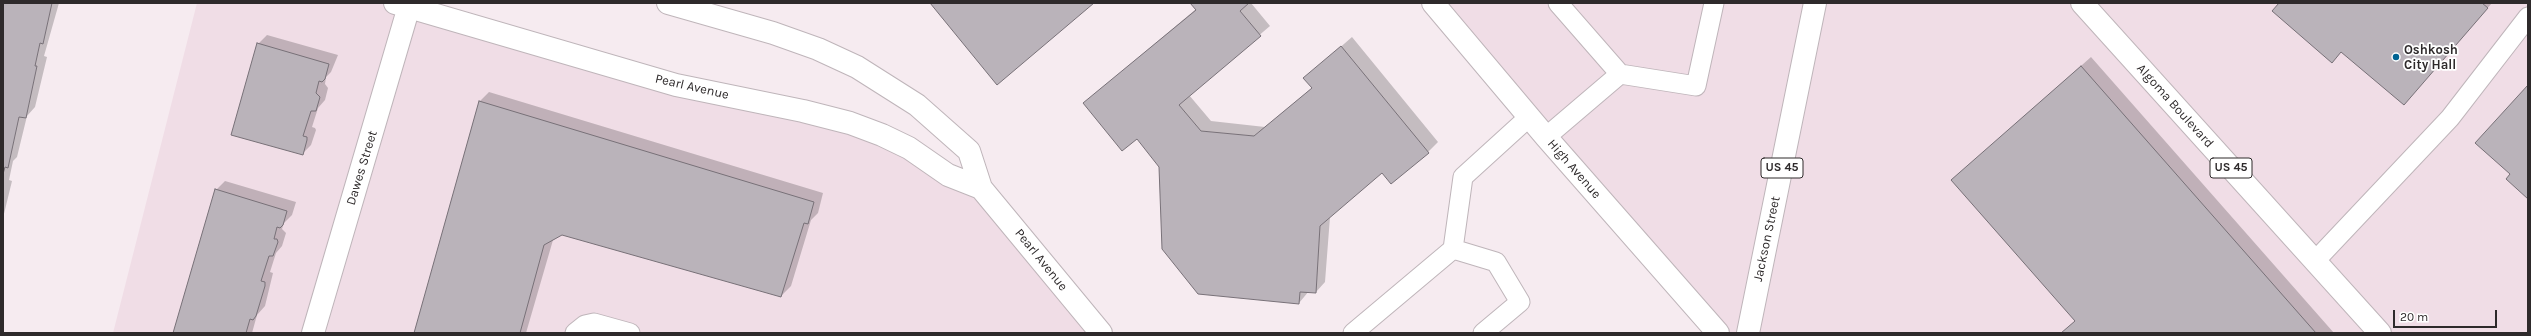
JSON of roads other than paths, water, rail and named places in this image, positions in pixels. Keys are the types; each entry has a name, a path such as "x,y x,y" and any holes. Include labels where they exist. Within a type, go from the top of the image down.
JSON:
{"street":[{"name":"Pearl Avenue","path":"668,3 773,33 818,49 857,67 917,105 968,151 981,188 1101,333"},
{"name":"High Avenue","path":"1433,3 1546,137 1718,333"},
{"name":"Jackson Street","path":"1748,333 1815,3"},
{"name":"Pearl Avenue","path":"405,4 676,86 803,111 850,123 882,135 909,148 948,175 981,188"},
{"name":"Dawes Street","path":"312,333 405,4"},
{"name":"Algoma Boulevard","path":"2084,4 2380,333"}],"lane":[{"path":"1558,3 1620,74 1696,86 1714,3"},
{"path":"2315,261 2450,118 2528,17"},
{"path":"1546,137 1620,74"},
{"path":"1353,333 1453,249 1463,176 1529,117"},
{"path":"1453,249 1496,262 1520,302 1483,333"},
{"path":"575,333 585,325 594,323 630,333"}],"place":[{"name":"Oshkosh City Hall","path":"2396,57"}]}
